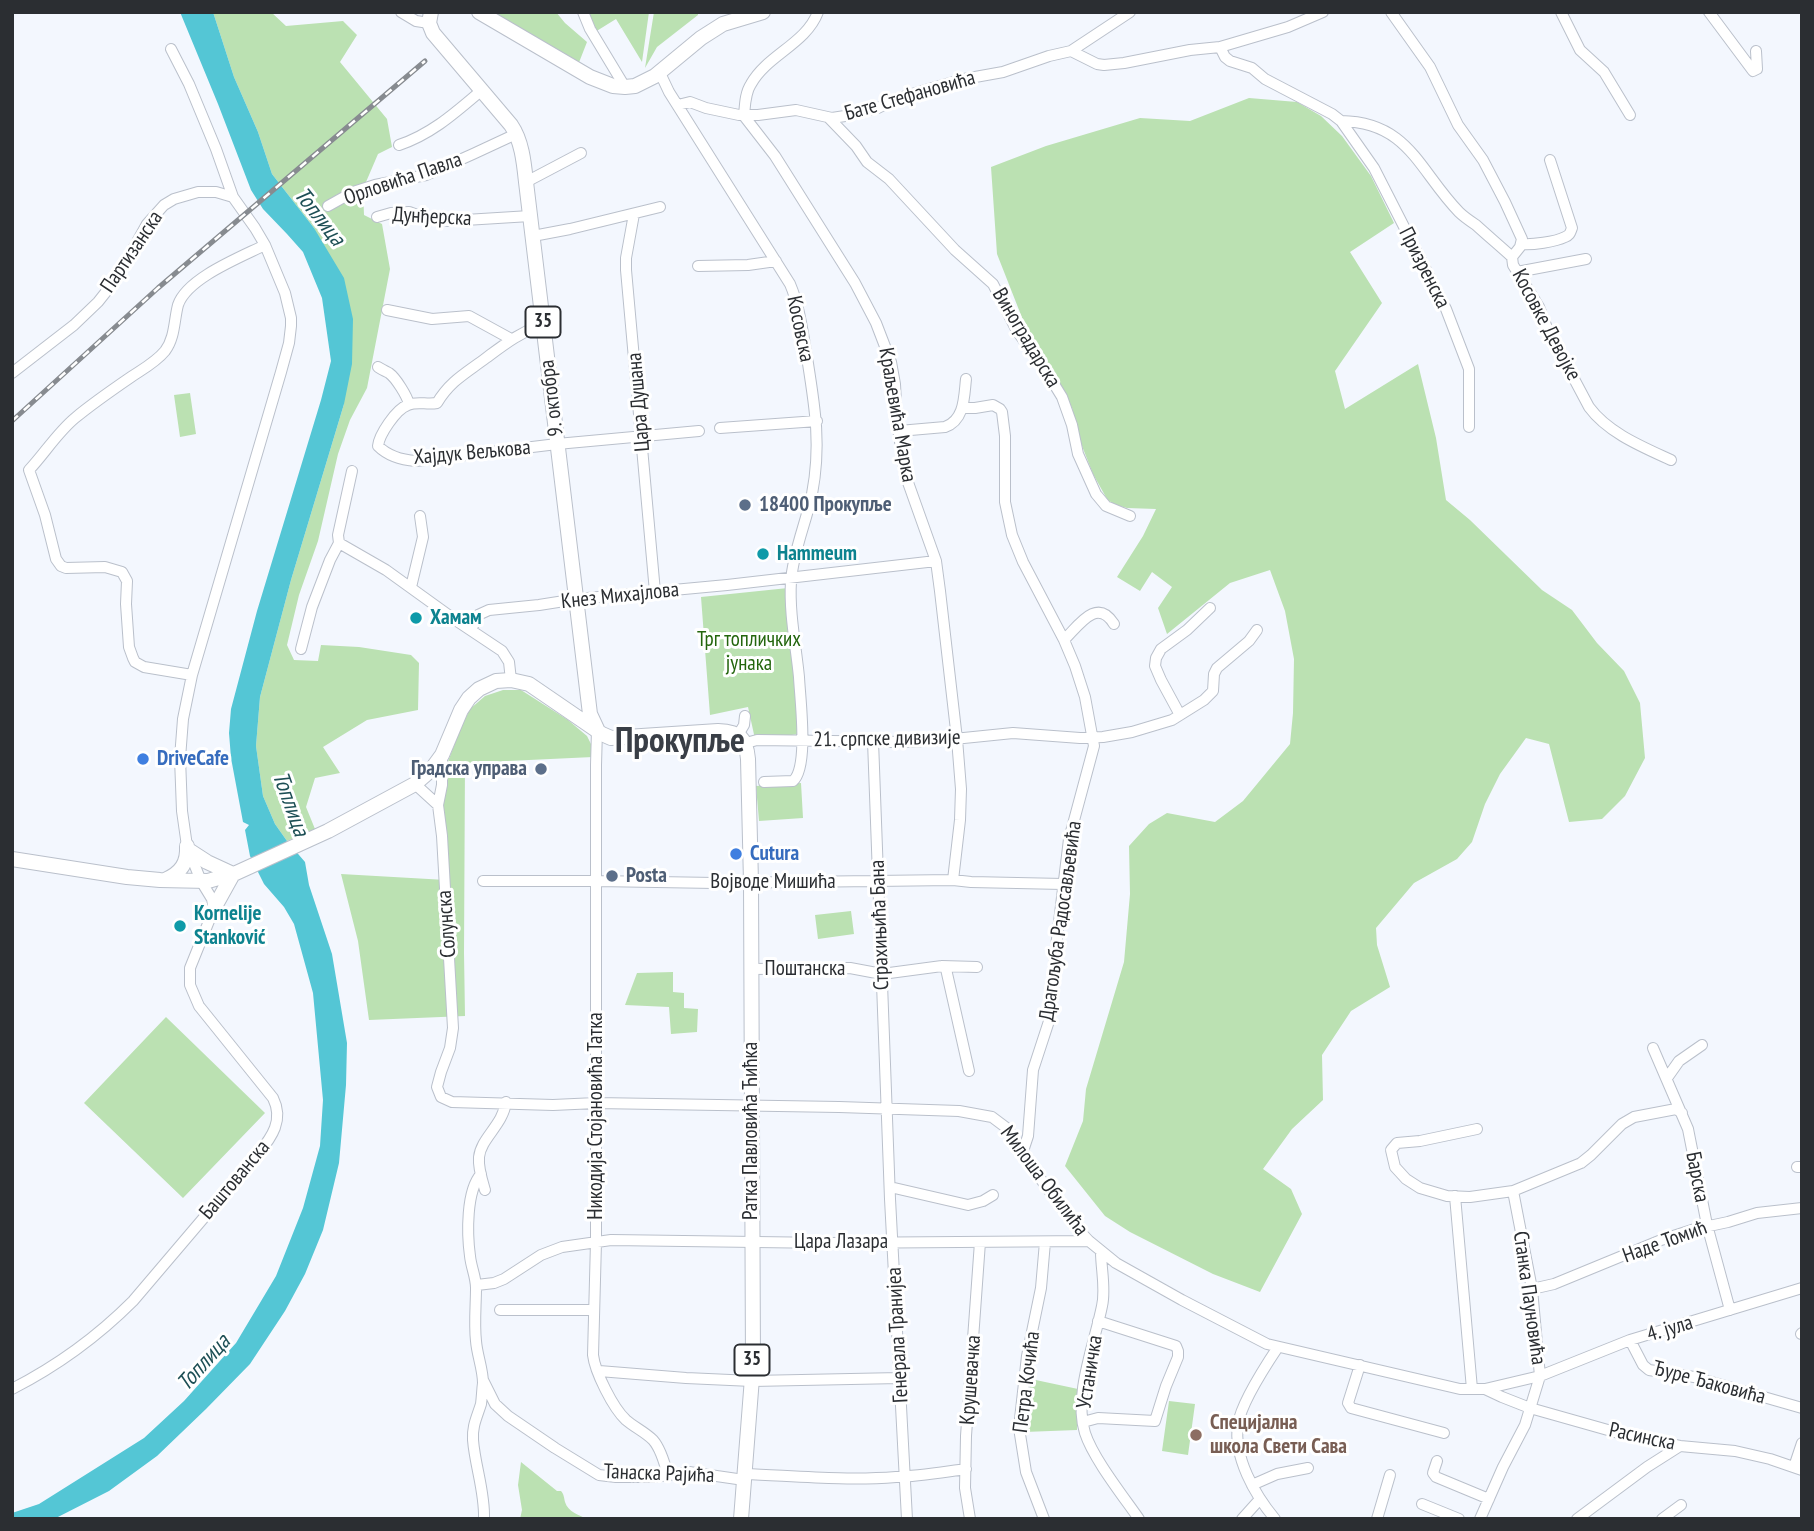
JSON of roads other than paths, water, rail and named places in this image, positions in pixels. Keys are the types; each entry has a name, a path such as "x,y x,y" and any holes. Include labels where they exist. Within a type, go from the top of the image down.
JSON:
{"main road":[{"path":"479,12 590,77 613,86 625,87 641,84 660,73 693,44 717,28 763,12"},
{"name":"9. октобра","path":"430,18 433,33 506,119 516,134 521,149 586,688 591,719 597,730"},
{"path":"12,859 164,880 201,881 235,874 328,831 426,776 442,755 469,698 489,683 512,680 529,684 597,730"},
{"path":"558,702 570,705 576,703 586,688"},
{"name":"21. српске дивизије","path":"597,730 606,737 614,738 718,731 729,732 742,739"},
{"name":"Ратка Павловића Ћићка","path":"741,1519 752,1381 751,882 748,767 742,739"},
{"path":"164,880 183,867 189,848 215,866 235,874"},
{"path":"213,910 235,874"}],"street":[{"path":"401,12 412,19 430,18"},
{"path":"583,12 590,29 625,87"},
{"path":"744,116 751,82 806,32 818,12"},
{"name":"Бате Стефановића","path":"678,105 690,102 744,116 796,110 829,118 845,116 908,95 964,79 1003,72 1071,51 1130,12"},
{"path":"1071,51 1104,65 1147,59 1220,47 1288,27 1323,12"},
{"name":"Косовке Девојке","path":"1391,12 1430,67 1458,125 1483,160 1521,236 1521,244 1512,261 1539,307 1547,328 1591,410 1618,433 1671,460"},
{"path":"1561,12 1580,50 1604,72 1630,115"},
{"path":"1709,12 1755,71 1756,51"},
{"name":"Призренска","path":"1220,47 1230,61 1252,68 1265,79 1340,121 1374,168 1446,309 1469,369 1469,427"},
{"path":"171,49 189,84 233,197 265,246 285,293 291,318 291,334 192,675 183,719 180,758 182,811 189,848 201,881 212,899 213,910"},
{"name":"Косовска","path":"660,73 668,92 790,284 797,304 817,421 818,453 814,485 792,576"},
{"path":"399,145 413,140 452,117 482,90"},
{"name":"Краљевића Марка","path":"744,116 775,156 850,274 871,312 891,362 907,483 936,561 957,739 961,804 953,880"},
{"name":"Виноградарска","path":"829,118 856,146 867,162 890,178 955,250 993,284 1017,331 1062,397 1069,412 1078,454 1096,494 1106,506 1130,516"},
{"name":"Призренска","path":"1340,121 1353,121 1376,127 1397,138 1460,213 1512,257"},
{"name":"Орловића Павла","path":"328,206 375,184 426,174 516,134"},
{"path":"526,182 581,153"},
{"path":"1521,244 1566,237 1571,233 1572,228 1550,160"},
{"name":"Партизанска","path":"12,373 74,325 98,302 117,278 147,224 164,205 173,199 198,192 216,192 233,197"},
{"path":"533,236 660,207"},
{"name":"Дунђерска","path":"377,217 409,212 428,219 449,221 530,216"},
{"name":"Цара Душана","path":"634,214 626,270 655,592"},
{"path":"192,675 144,667 135,662 129,647 125,574 109,567 61,566 56,559 46,515 29,470 61,430 165,351 172,335 178,305 187,292 222,265 265,246"},
{"path":"1517,272 1586,259"},
{"path":"698,266 748,265 776,261"},
{"path":"387,310 432,319 469,316 511,339"},
{"path":"378,367 392,376 407,394 409,404 437,403 452,382 511,339 543,324"},
{"path":"899,431 948,426 954,422 962,408 966,379"},
{"name":"Хајдук Вељкова","path":"409,404 399,411 378,442 381,449 396,457 416,461 699,431"},
{"name":"Драгољуба Радосављевића","path":"962,408 993,405 1002,412 1005,436 1005,502 1012,535 1023,562 1064,640 1082,686 1094,746 1071,830 1050,1018 1033,1070 1028,1136 1022,1154"},
{"path":"720,428 817,421"},
{"path":"301,649 312,607 339,543 338,535 352,471"},
{"path":"411,587 423,537 420,516"},
{"path":"339,543 370,560 497,647 506,656 512,680"},
{"name":"Кнез Михајлова","path":"471,630 478,615 484,611 936,561"},
{"path":"764,782 796,779 803,741 792,576"},
{"path":"1064,640 1096,611 1099,600"},
{"path":"1180,716 1155,666 1156,657 1161,649 1187,630 1210,608"},
{"path":"1096,611 1101,612 1114,624"},
{"name":"21. српске дивизије","path":"742,739 906,742 1013,733 1071,738 1103,737 1149,728 1180,716 1210,695 1217,668 1249,641 1257,630"},
{"path":"742,739 745,716"},
{"name":"Никодија Стојановића Татка","path":"597,730 596,1242 593,1355 610,1398 622,1416 655,1442 668,1476"},
{"name":"Страхињића Бана","path":"873,741 888,1109"},
{"name":"Солунска","path":"437,1090 452,1041 453,1028 438,805 443,780 442,755"},
{"path":"415,784 438,805"},
{"name":"Војводе Мишића","path":"483,881 953,880 1063,884"},
{"name":"Баштованска","path":"12,1390 65,1358 128,1307 258,1154 276,1127 278,1111 273,1098 199,1006 190,985 190,968 213,910"},
{"path":"942,966 946,970 970,1071"},
{"name":"Поштанска","path":"750,969 849,968 882,974 942,966 977,967"},
{"path":"1667,1079 1679,1061 1702,1045"},
{"name":"Барска","path":"1653,1048 1688,1129 1707,1225 1730,1310"},
{"name":"Милоша Обилића","path":"437,1090 443,1098 452,1102 751,1105 959,1111 992,1117 1005,1126 1062,1209 1101,1252 1182,1300 1253,1337 1278,1347 1443,1386 1485,1389 1540,1376"},
{"path":"485,1190 479,1158 481,1150 505,1112 506,1102"},
{"name":"Генерала Транијеа","path":"888,1109 907,1519"},
{"path":"1477,1129 1397,1143 1391,1150 1395,1167 1406,1179 1420,1188 1447,1196 1469,1197 1513,1191 1581,1163 1622,1124 1634,1117 1676,1109 1682,1113"},
{"path":"481,1174 471,1196 469,1225 470,1257 477,1285 475,1334 483,1380 482,1401 473,1428 474,1450 483,1497 484,1519"},
{"path":"890,1187 968,1205 993,1195"},
{"name":"Станка Пауновића","path":"1480,1519 1525,1425 1540,1376 1532,1289 1513,1191"},
{"path":"1455,1196 1472,1389"},
{"name":"Наде Томић","path":"1532,1289 1553,1284 1661,1240 1707,1225 1757,1213 1802,1208"},
{"name":"Цара Лазара","path":"477,1285 504,1279 541,1255 562,1247 596,1242 1089,1241"},
{"name":"Крушевачка","path":"970,1519 965,1488 980,1242"},
{"name":"Петра Кочића","path":"1044,1519 1026,1472 1019,1428 1027,1356 1041,1288 1045,1242"},
{"name":"Устаничка","path":"1101,1252 1103,1303 1085,1375 1083,1422 1089,1443 1139,1519"},
{"name":"4. јула","path":"1540,1376 1630,1340 1802,1288"},
{"path":"500,1310 594,1310"},
{"path":"1083,1422 1098,1418 1155,1422 1178,1357 1176,1346 1098,1321"},
{"name":"Ђуре Ђаковића","path":"1630,1340 1643,1365 1649,1370 1693,1377 1802,1408"},
{"path":"1275,1519 1260,1499 1242,1462 1238,1425 1243,1409 1278,1347"},
{"path":"1360,1365 1348,1403 1352,1408 1444,1433"},
{"path":"598,1371 752,1381 900,1378"},
{"name":"Танаска Рајића","path":"483,1380 495,1404 508,1416 555,1448 604,1476 668,1476 695,1472 744,1477 876,1478 966,1469"},
{"name":"Расинска","path":"1485,1389 1530,1408 1629,1436 1680,1446 1735,1451 1798,1468"},
{"path":"1798,1468 1802,1443"},
{"path":"1577,1519 1680,1446"},
{"path":"1437,1461 1433,1473 1436,1477 1489,1499"},
{"path":"1252,1485 1277,1474 1308,1468"},
{"path":"1377,1519 1390,1475"},
{"path":"1242,1519 1260,1499"},
{"path":"1422,1504 1459,1519"},
{"path":"1662,1519 1681,1505"}],"water":[{"path":"180,12 213,12 234,77 258,132 272,174 314,228 344,278 353,319 352,364 344,404 291,580 260,697 256,746 263,796 275,824 305,862 309,885 332,954 347,1043 339,1163 323,1230 305,1274 285,1311 250,1364 157,1456 109,1491 54,1519 12,1519 12,1513 39,1504 144,1438 184,1401 236,1343 276,1276 303,1208 320,1146 323,1100 313,993 294,924 284,907 264,884 250,856 245,830 249,825 243,822 229,733 231,709 257,611 331,361 322,298 303,252 263,209 251,190"}],"railway":[{"path":"12,421 158,288 425,61"}],"place":[{"name":"18400 Прокупље","path":"745,505"},
{"name":"Hammeum","path":"763,554"},
{"name":"Хамам","path":"416,618"},
{"name":"DriveCafe","path":"143,759"},
{"name":"Градска управа","path":"541,769"},
{"name":"Cutura","path":"736,854"},
{"name":"Posta","path":"612,876"},
{"name":"Kornelije Stanković","path":"180,926"},
{"name":"Специјална школа Свети Сава","path":"1196,1435"}],"district":[{"name":"Прокупље","path":"680,742"}],"water label":[{"name":"Топлица","path":"319,217"},
{"name":"Топлица","path":"290,804"},
{"name":"Топлица","path":"204,1363"}],"park label":[{"name":"Трг топличких јунака","path":"749,652"}]}
